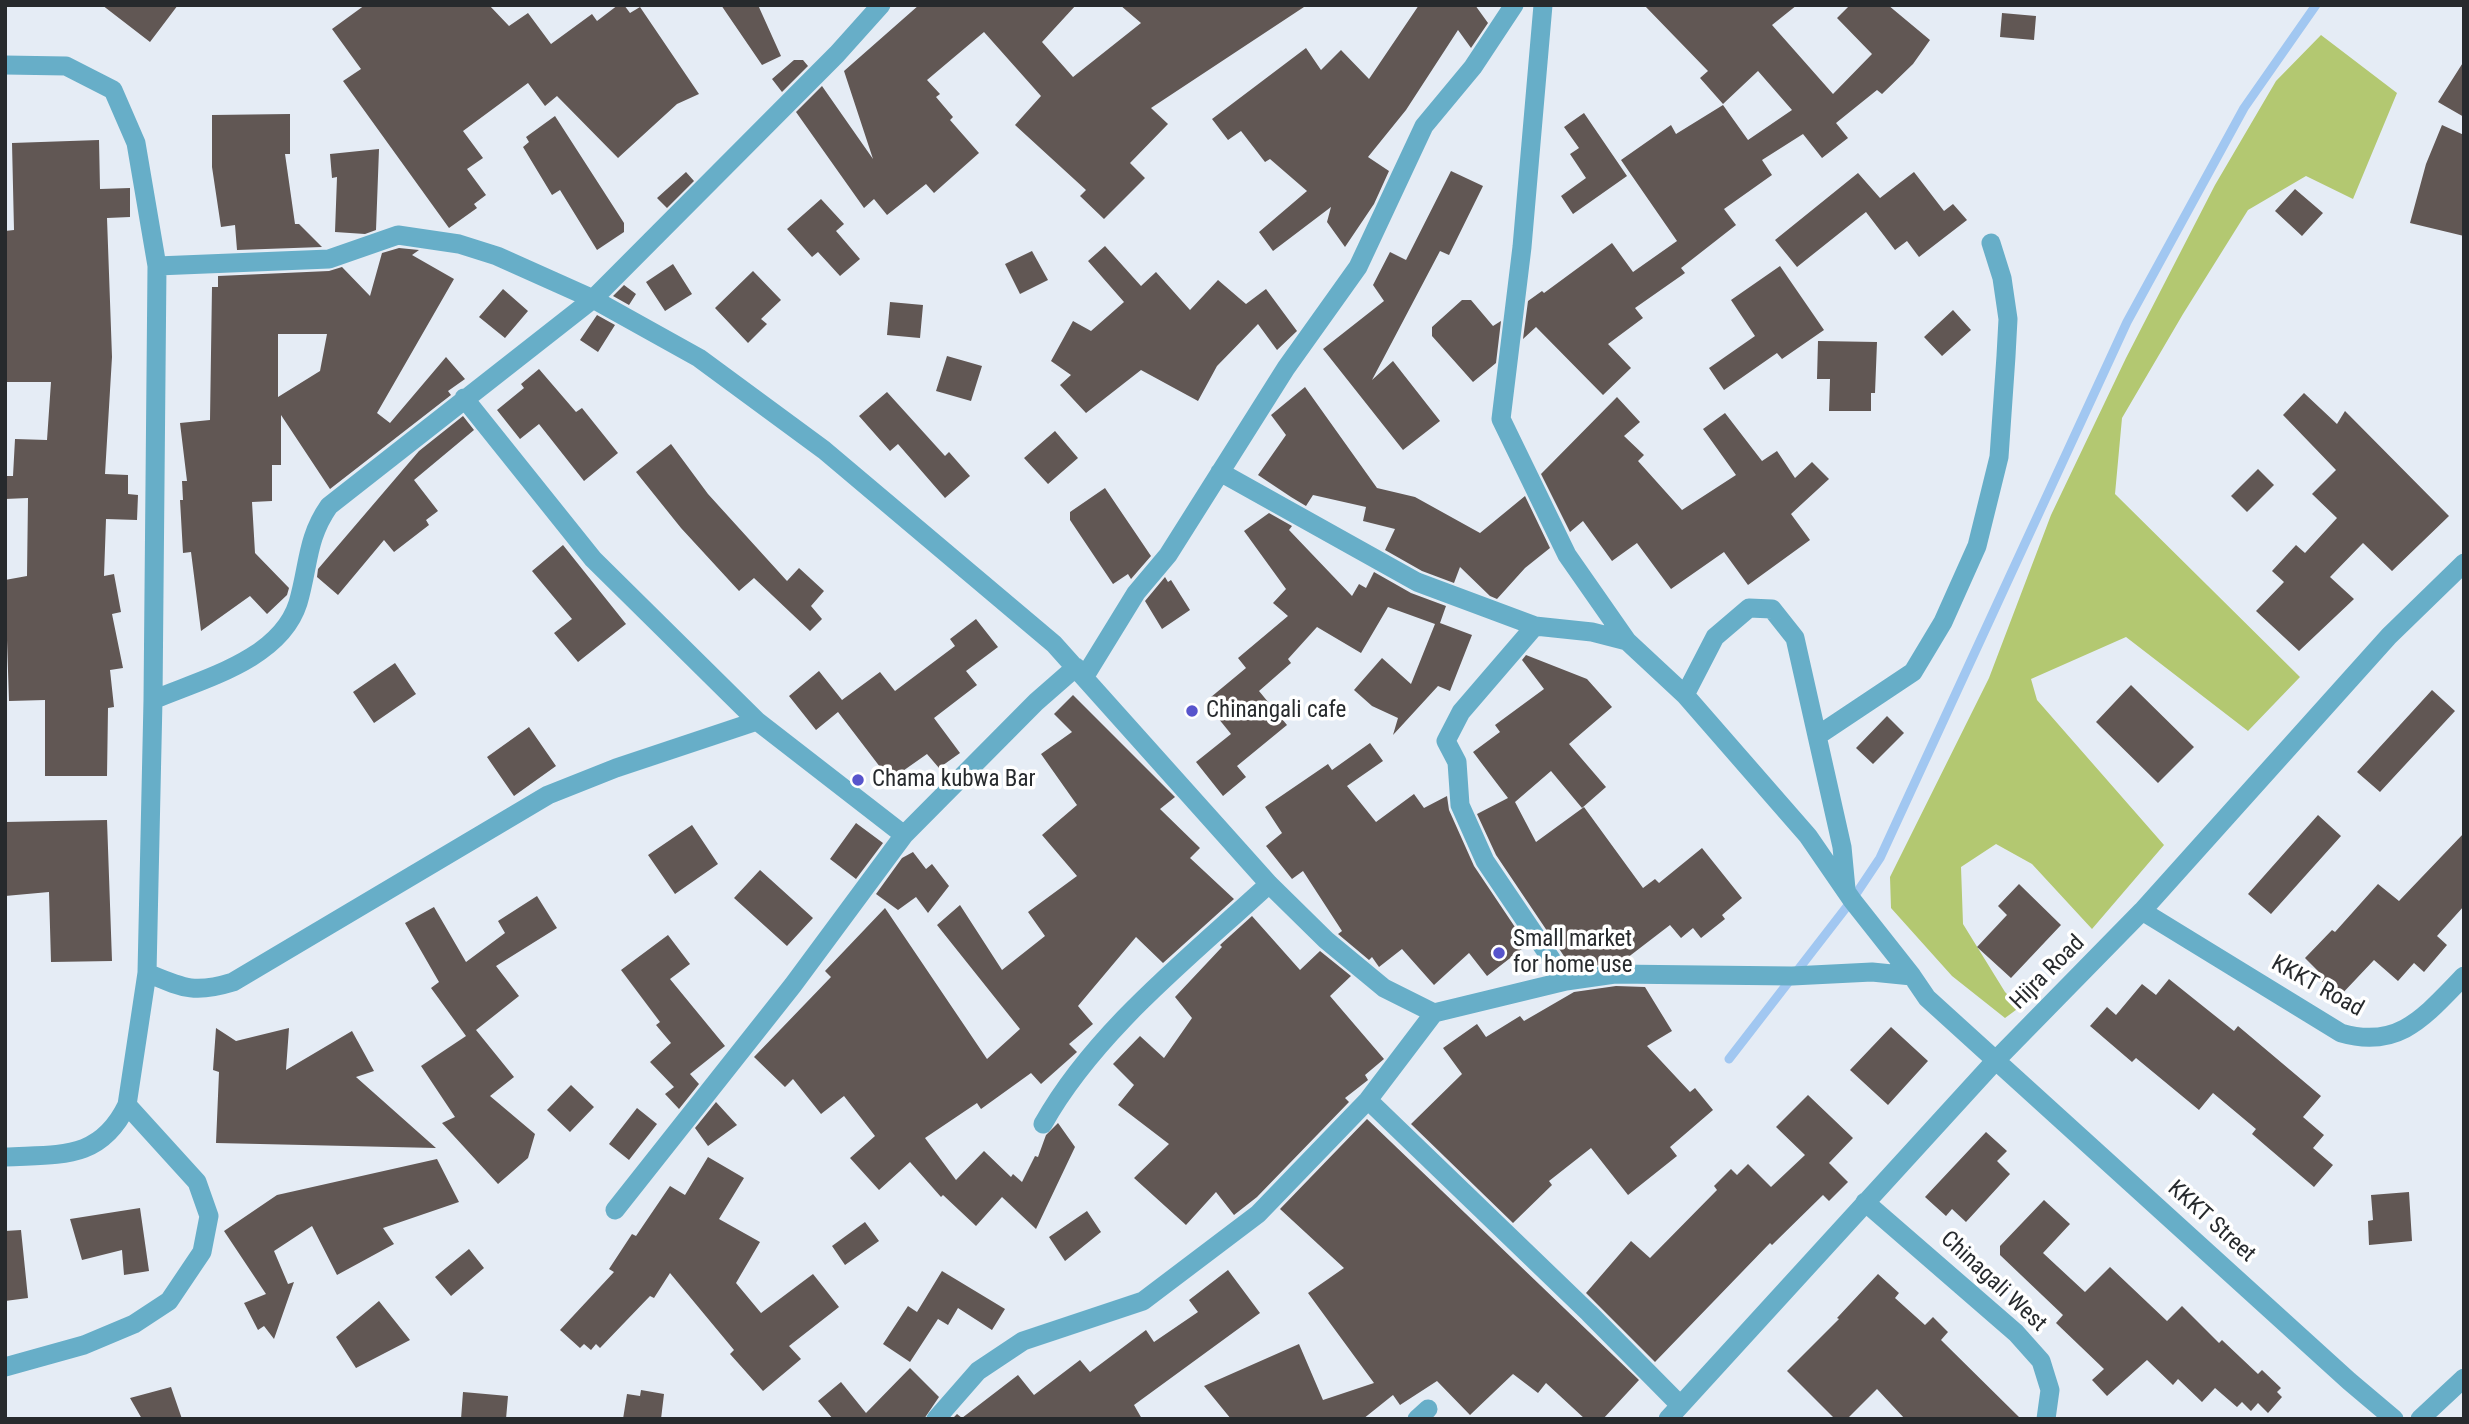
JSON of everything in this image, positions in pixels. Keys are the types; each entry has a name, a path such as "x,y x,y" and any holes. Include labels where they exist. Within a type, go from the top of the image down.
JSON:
{"street":[{"path":"153,700 250,658 277,635 297,605 315,527 329,506 593,299 828,64 881,5"},
{"path":"615,1210 793,985 904,835 1027,711 1080,671 1220,472 1286,368 1358,267 1424,126 1473,67 1514,5"},
{"path":"1543,5 1523,233 1501,419 1567,555 1627,642"},
{"path":"5,65 66,66 113,90 136,143 157,266 153,700 146,974 127,1105 117,1125 79,1153 5,1157"},
{"path":"157,266 329,259 398,235 459,244 497,256 593,299 699,358 824,450 1054,644 1269,884 1325,940 1384,988 1434,1013"},
{"path":"1817,736 1913,671 1943,622 1977,546 1999,457 2008,319 2002,278 1991,243"},
{"path":"464,398 593,559 757,721 904,835"},
{"path":"1220,472 1418,582 1535,626 1592,632 1627,642"},
{"name":"Hijra Road","path":"1674,1412 1997,1059 2142,911 2389,636 2464,563"},
{"path":"1685,695 1714,637 1749,608 1772,610 1795,638 1842,847 1846,890"},
{"path":"1535,626 1461,712 1446,741 1457,762 1460,805 1485,860 1566,981"},
{"name":"KKKT Street","path":"1627,642 1685,695 1808,836 1927,998 2349,1381 2395,1419"},
{"path":"146,974 177,986 204,991 233,982 548,795 640,760 757,721"},
{"path":"1043,1124 1063,1089 1104,1041 1269,884"},
{"name":"KKKT Road","path":"2142,911 2341,1033 2364,1040 2383,1039 2404,1029 2439,1002 2464,976"},
{"path":"936,1419 978,1371 1023,1341 1143,1301 1258,1214 1368,1100 1434,1013 1566,981 1615,974 1792,976 1872,972 1912,976"},
{"path":"1368,1100 1590,1312 1674,1412"},
{"path":"5,1367 85,1345 134,1324 169,1301 202,1252 209,1216 197,1182 127,1105"},
{"name":"Chinagali West","path":"1865,1202 2016,1333 2041,1361 2050,1390 2046,1419"},
{"path":"2420,1419 2464,1378"}],"green space":[{"path":"2321,35 2397,93 2353,199 2306,176 2248,210 2122,418 2115,494 2300,677 2248,731 2126,637 2031,679 2037,700 2164,845 2092,929 2032,864 1996,844 1961,867 1963,924 2005,992 2020,1007 2005,1018 1952,976 1891,908 1890,877 1989,678 2051,515 2126,358 2215,185 2276,81"}],"building":[{"path":"102,5 178,5 150,42"},
{"path":"365,5 489,5 509,26 528,13 551,44 592,14 597,21 618,5 624,5 630,13 640,7 699,94 677,104 618,158 557,96 545,106 528,83 463,131 483,158 467,169 486,195 474,204 477,208 449,228 343,81 361,69 332,29"},
{"path":"721,5 758,5 781,56 762,65"},
{"path":"919,5 1076,5 1042,42 1073,77 1141,23 1120,5 1307,5 1151,108 1168,124 1130,163 1145,178 1104,219 1080,196 1086,190 1015,125 1041,96 984,32 927,80 940,94 936,97 953,117 950,120 979,153 934,193 926,184 887,215 874,199 864,208 796,112 822,86 873,159 844,71"},
{"path":"1419,5 1475,5 1488,23 1471,48 1458,30 1406,110 1368,157 1389,171 1374,204 1345,247 1327,222 1331,207 1273,251 1259,232 1307,191 1270,159 1265,162 1241,131 1228,140 1212,119 1306,48 1321,70 1341,50 1369,79"},
{"path":"1644,5 1797,5 1772,25 1833,94 1872,54 1837,18 1850,5 1888,5 1930,40 1913,64 1882,94 1877,90 1836,123 1848,138 1822,158 1803,134 1762,160 1772,175 1724,209 1736,225 1681,268 1685,273 1635,308 1643,318 1608,344 1631,368 1603,395 1536,327 1523,339 1528,301 1542,291 1544,293 1612,243 1633,272 1677,241 1621,160 1671,125 1676,134 1723,105 1748,140 1792,110 1758,71 1723,104 1700,78 1708,71"},
{"path":"2002,13 2036,16 2034,40 2000,37"},
{"path":"794,60 803,60 808,66 782,92 772,79"},
{"path":"2464,61 2464,117 2438,102"},
{"path":"1584,113 1627,176 1573,214 1561,196 1586,178 1570,154 1579,148 1564,127"},
{"path":"290,114 290,154 285,154 295,224 299,224 322,247 237,250 235,225 221,227 212,167 212,115"},
{"path":"555,116 624,223 624,232 597,250 560,190 552,195 523,147 529,142 526,137"},
{"path":"2442,125 2464,135 2464,236 2410,223 2426,164"},
{"path":"99,140 100,189 130,188 130,217 107,218 112,357 105,474 128,475 128,494 138,495 137,520 106,519 104,576 114,574 121,612 112,614 123,668 110,670 114,707 108,708 107,776 45,776 45,700 9,701 5,580 27,576 28,498 5,499 5,476 13,476 15,439 47,440 51,382 5,382 5,231 14,230 12,143"},
{"path":"379,149 376,230 365,234 335,232 337,177 332,178 330,154"},
{"path":"1451,171 1483,186 1449,255 1440,251 1372,380 1393,361 1440,421 1403,450 1323,349 1384,301 1373,285 1390,252 1406,260"},
{"path":"686,172 694,181 667,208 657,198"},
{"path":"1914,172 1944,211 1953,204 1967,220 1919,257 1907,241 1895,250 1866,212 1797,267 1775,240 1858,173 1880,198"},
{"path":"2295,189 2323,213 2302,236 2275,211"},
{"path":"821,199 844,224 836,231 860,259 840,276 818,252 812,257 787,229"},
{"path":"1105,246 1141,286 1156,272 1190,310 1218,280 1246,304 1266,289 1297,331 1277,350 1258,324 1217,366 1198,401 1141,370 1086,413 1060,385 1071,375 1051,361 1073,321 1091,331 1124,302 1088,261"},
{"path":"399,248 419,250 412,255 454,279 377,413 390,423 446,357 465,379 448,391 451,395 330,489 281,415 281,465 272,465 272,501 252,502 255,553 289,588 287,595 267,614 250,596 201,631 191,552 183,553 180,500 183,500 182,481 187,481 180,423 210,420 212,287 218,287 218,276 329,271 342,267 370,296 382,253","holes":["278,334 327,334 320,371 278,397"]},
{"path":"1032,251 1048,280 1020,294 1005,264"},
{"path":"673,264 692,294 665,311 646,282"},
{"path":"1780,266 1824,330 1782,359 1777,353 1724,390 1709,368 1755,336 1731,300"},
{"path":"753,271 781,300 761,319 767,324 748,343 715,308"},
{"path":"624,285 636,294 629,305 613,296"},
{"path":"503,289 528,311 505,338 479,317"},
{"path":"1462,300 1471,300 1493,326 1501,321 1496,363 1473,382 1432,336 1432,327"},
{"path":"890,302 923,305 920,338 887,335"},
{"path":"1953,310 1971,330 1942,356 1924,337"},
{"path":"597,315 615,325 598,352 580,340"},
{"path":"1818,341 1877,342 1875,393 1871,393 1871,411 1829,411 1830,379 1817,379"},
{"path":"947,356 982,366 971,401 936,391"},
{"path":"539,369 576,412 582,408 618,453 584,481 539,424 520,439 497,410 524,388 521,384"},
{"path":"1305,387 1377,488 1415,497 1480,533 1525,496 1550,548 1525,568 1497,599 1490,596 1460,567 1454,583 1422,571 1385,550 1395,529 1363,521 1366,507 1313,495 1306,506 1291,497 1258,475 1286,435 1271,415"},
{"path":"887,392 945,456 949,452 970,476 945,498 898,444 890,451 859,416"},
{"path":"2304,393 2337,424 2345,411 2449,516 2392,571 2363,543 2330,577 2354,599 2299,651 2256,611 2284,582 2272,571 2296,545 2305,553 2337,518 2312,494 2336,470 2283,415"},
{"path":"1617,397 1640,422 1624,436 1644,455 1638,461 1682,510 1736,475 1703,429 1725,413 1762,461 1777,451 1795,478 1812,462 1829,479 1791,514 1810,540 1748,585 1724,552 1671,589 1637,543 1612,561 1583,521 1570,532 1541,474"},
{"path":"463,416 474,430 414,480 438,511 426,520 429,525 394,552 384,540 338,595 317,577 318,569 419,451"},
{"path":"1055,431 1078,458 1048,484 1024,458"},
{"path":"671,444 708,494 787,581 799,568 824,591 811,606 822,619 810,631 754,578 739,591 681,528 636,472"},
{"path":"2258,469 2274,485 2247,512 2231,496"},
{"path":"1105,488 1151,556 1131,579 1128,574 1113,584 1070,520 1070,512"},
{"path":"1269,513 1292,526 1289,530 1352,596 1359,584 1366,588 1374,572 1411,593 1446,606 1440,623 1472,635 1450,691 1438,686 1393,735 1398,718 1372,706 1354,690 1382,658 1411,684 1435,624 1388,607 1361,653 1317,627 1288,659 1291,663 1259,691 1287,725 1237,766 1246,777 1223,796 1196,762 1231,734 1205,702 1246,668 1238,658 1288,616 1273,603 1286,589 1244,531"},
{"path":"563,545 626,624 578,662 554,633 572,619 532,571"},
{"path":"1165,577 1168,582 1171,580 1190,610 1162,629 1145,601"},
{"path":"976,619 998,647 966,671 977,685 934,718 960,753 939,768 927,754 890,780 838,712 816,730 789,696 819,671 842,700 880,672 895,691 955,646 950,639"},
{"path":"1526,655 1587,679 1612,707 1569,744 1606,787 1582,808 1551,771 1515,802 1536,842 1584,807 1643,888 1655,879 1659,883 1702,848 1742,898 1722,915 1725,919 1701,938 1693,928 1681,938 1670,925 1627,958 1630,962 1572,968 1496,855 1477,814 1508,798 1473,752 1500,732 1495,725 1544,689 1522,660"},
{"path":"395,663 416,694 374,723 353,692"},
{"path":"2131,685 2194,747 2158,783 2096,722"},
{"path":"2432,690 2455,711 2380,792 2357,772"},
{"path":"1073,695 1175,797 1160,809 1200,848 1190,858 1234,899 1163,963 1136,937 1078,1006 1093,1024 1069,1044 1077,1052 1041,1084 1031,1073 981,1109 977,1103 925,1138 956,1180 984,1151 1011,1177 1013,1174 1022,1182 1035,1156 1038,1157 1046,1135 1058,1123 1075,1147 1036,1229 1002,1197 976,1226 943,1195 941,1197 910,1162 879,1190 850,1158 875,1136 844,1096 821,1114 793,1079 785,1087 754,1057 831,977 825,971 885,908 987,1059 1020,1029 937,925 960,905 1002,970 1045,936 1028,912 1077,876 1042,835 1077,805 1041,754 1072,732 1054,714"},
{"path":"1887,716 1904,733 1873,764 1856,748"},
{"path":"529,727 556,766 514,796 487,757"},
{"path":"1370,743 1383,761 1347,786 1376,822 1414,794 1424,808 1447,796 1449,810 1474,866 1527,945 1487,976 1469,953 1434,985 1402,949 1379,967 1372,957 1369,960 1338,934 1342,931 1303,871 1292,879 1266,846 1282,833 1265,807 1328,764 1332,770"},
{"path":"2318,815 2341,836 2271,914 2248,894"},
{"path":"107,820 112,961 51,962 49,892 5,896 5,822"},
{"path":"856,823 883,843 856,879 830,859"},
{"path":"692,825 718,864 675,894 648,855"},
{"path":"2464,833 2464,906 2437,936 2447,945 2424,972 2414,963 2398,981 2374,960 2339,997 2314,974 2318,971 2305,958 2332,930 2335,932 2378,884 2399,901"},
{"path":"913,852 926,869 932,864 949,886 928,913 916,897 898,910 876,894 902,858"},
{"path":"760,870 813,918 787,946 734,898"},
{"path":"2019,884 2061,925 2011,978 1977,947 2007,915 1998,906"},
{"path":"537,896 557,928 496,966 519,996 476,1030 514,1077 490,1096 535,1134 528,1158 498,1184 442,1123 455,1117 421,1066 466,1036 431,988 439,982 405,923 434,907 466,962 505,933 498,921"},
{"path":"1252,916 1300,970 1320,951 1351,976 1330,996 1384,1059 1365,1075 1368,1080 1345,1098 1349,1102 1257,1197 1234,1215 1216,1192 1186,1225 1134,1178 1169,1144 1118,1105 1134,1085 1113,1064 1140,1036 1164,1058 1192,1018 1175,997 1222,947 1220,945"},
{"path":"668,935 690,964 670,979 725,1046 690,1074 699,1084 679,1109 665,1094 674,1087 650,1062 671,1043 656,1025 660,1022 621,970"},
{"path":"2169,979 2234,1031 2238,1026 2321,1096 2303,1117 2324,1135 2313,1148 2333,1165 2314,1187 2252,1134 2256,1129 2213,1093 2199,1110 2136,1058 2132,1062 2090,1026 2107,1007 2116,1015 2142,984 2156,995"},
{"path":"1616,986 1645,987 1672,1031 1647,1046 1690,1092 1695,1088 1713,1110 1670,1147 1677,1156 1628,1195 1591,1148 1549,1181 1552,1185 1513,1223 1411,1124 1462,1074 1443,1048 1477,1024 1486,1037 1520,1016 1524,1021 1574,992"},
{"path":"1891,1027 1928,1061 1888,1105 1850,1070"},
{"path":"216,1028 236,1041 289,1028 286,1070 352,1031 374,1071 356,1077 436,1148 216,1143 219,1072 213,1070"},
{"path":"571,1085 594,1107 570,1132 547,1110"},
{"path":"1808,1095 1853,1138 1829,1163 1848,1182 1829,1201 1823,1195 1772,1245 1770,1243 1655,1362 1586,1293 1631,1241 1650,1258 1717,1190 1714,1186 1731,1169 1737,1175 1748,1164 1771,1187 1805,1155 1776,1127"},
{"path":"716,1102 737,1125 708,1146 695,1128"},
{"path":"637,1108 657,1124 629,1160 609,1144"},
{"path":"1367,1119 1639,1380 1603,1419 1585,1419 1546,1383 1538,1393 1513,1374 1470,1415 1437,1381 1400,1405 1393,1395 1363,1419 1231,1419 1204,1386 1299,1344 1323,1400 1374,1383 1308,1293 1344,1268 1280,1209"},
{"path":"1986,1132 2007,1151 1997,1161 2010,1174 1966,1222 1952,1209 1946,1216 1925,1197"},
{"path":"708,1157 744,1178 719,1219 760,1242 736,1283 761,1313 813,1274 839,1307 789,1346 801,1359 763,1391 730,1354 734,1350 670,1273 654,1298 650,1296 600,1348 596,1344 591,1350 584,1344 580,1348 560,1330 614,1272 609,1269 632,1234 636,1236 670,1186 685,1195"},
{"path":"437,1159 459,1202 383,1228 394,1244 337,1275 312,1226 274,1251 288,1284 294,1282 274,1339 264,1326 258,1330 244,1303 266,1294 224,1231 277,1195"},
{"path":"2409,1192 2412,1241 2369,1245 2368,1221 2373,1220 2371,1195"},
{"path":"2044,1200 2070,1224 2043,1253 2085,1292 2110,1267 2167,1321 2182,1306 2219,1343 2222,1340 2258,1374 2262,1370 2281,1388 2277,1392 2282,1397 2268,1413 2258,1403 2251,1411 2242,1402 2237,1407 2215,1388 2202,1402 2178,1379 2173,1385 2147,1360 2107,1396 2092,1380 2104,1369 2056,1323 2063,1315 2000,1255 2000,1246"},
{"path":"140,1208 149,1271 124,1275 122,1250 82,1260 70,1219"},
{"path":"1087,1211 1101,1232 1065,1261 1049,1237"},
{"path":"865,1222 879,1241 845,1265 832,1246"},
{"path":"21,1230 28,1298 5,1301 5,1231"},
{"path":"469,1249 484,1268 451,1296 435,1277"},
{"path":"1228,1270 1260,1313 1134,1405 1142,1419 952,1419 957,1414 962,1418 1018,1375 1034,1395 1080,1360 1090,1372 1146,1330 1154,1342 1198,1312 1189,1300"},
{"path":"942,1271 1005,1309 992,1330 958,1308 948,1325 938,1319 910,1362 883,1344 908,1306 917,1312"},
{"path":"1878,1274 1899,1293 1895,1298 1925,1325 1933,1317 1948,1332 1941,1340 2021,1419 1905,1419 1877,1389 1847,1419 1835,1419 1787,1371 1839,1319 1837,1318"},
{"path":"379,1301 410,1340 356,1368 336,1337"},
{"path":"910,1368 939,1397 924,1419 833,1419 818,1401 841,1382 866,1413"},
{"path":"171,1387 182,1419 142,1419 130,1398"},
{"path":"641,1390 664,1394 661,1419 623,1419 627,1394 640,1396"},
{"path":"463,1392 508,1396 506,1419 461,1419"}],"waterway":[{"path":"1729,1059 1852,900 1880,858 2127,322 2244,108 2316,5"}],"place":[{"name":"Chinangali cafe","path":"1192,711"},
{"name":"Chama kubwa Bar","path":"858,780"},
{"name":"Small market for home use","path":"1499,953"}]}
